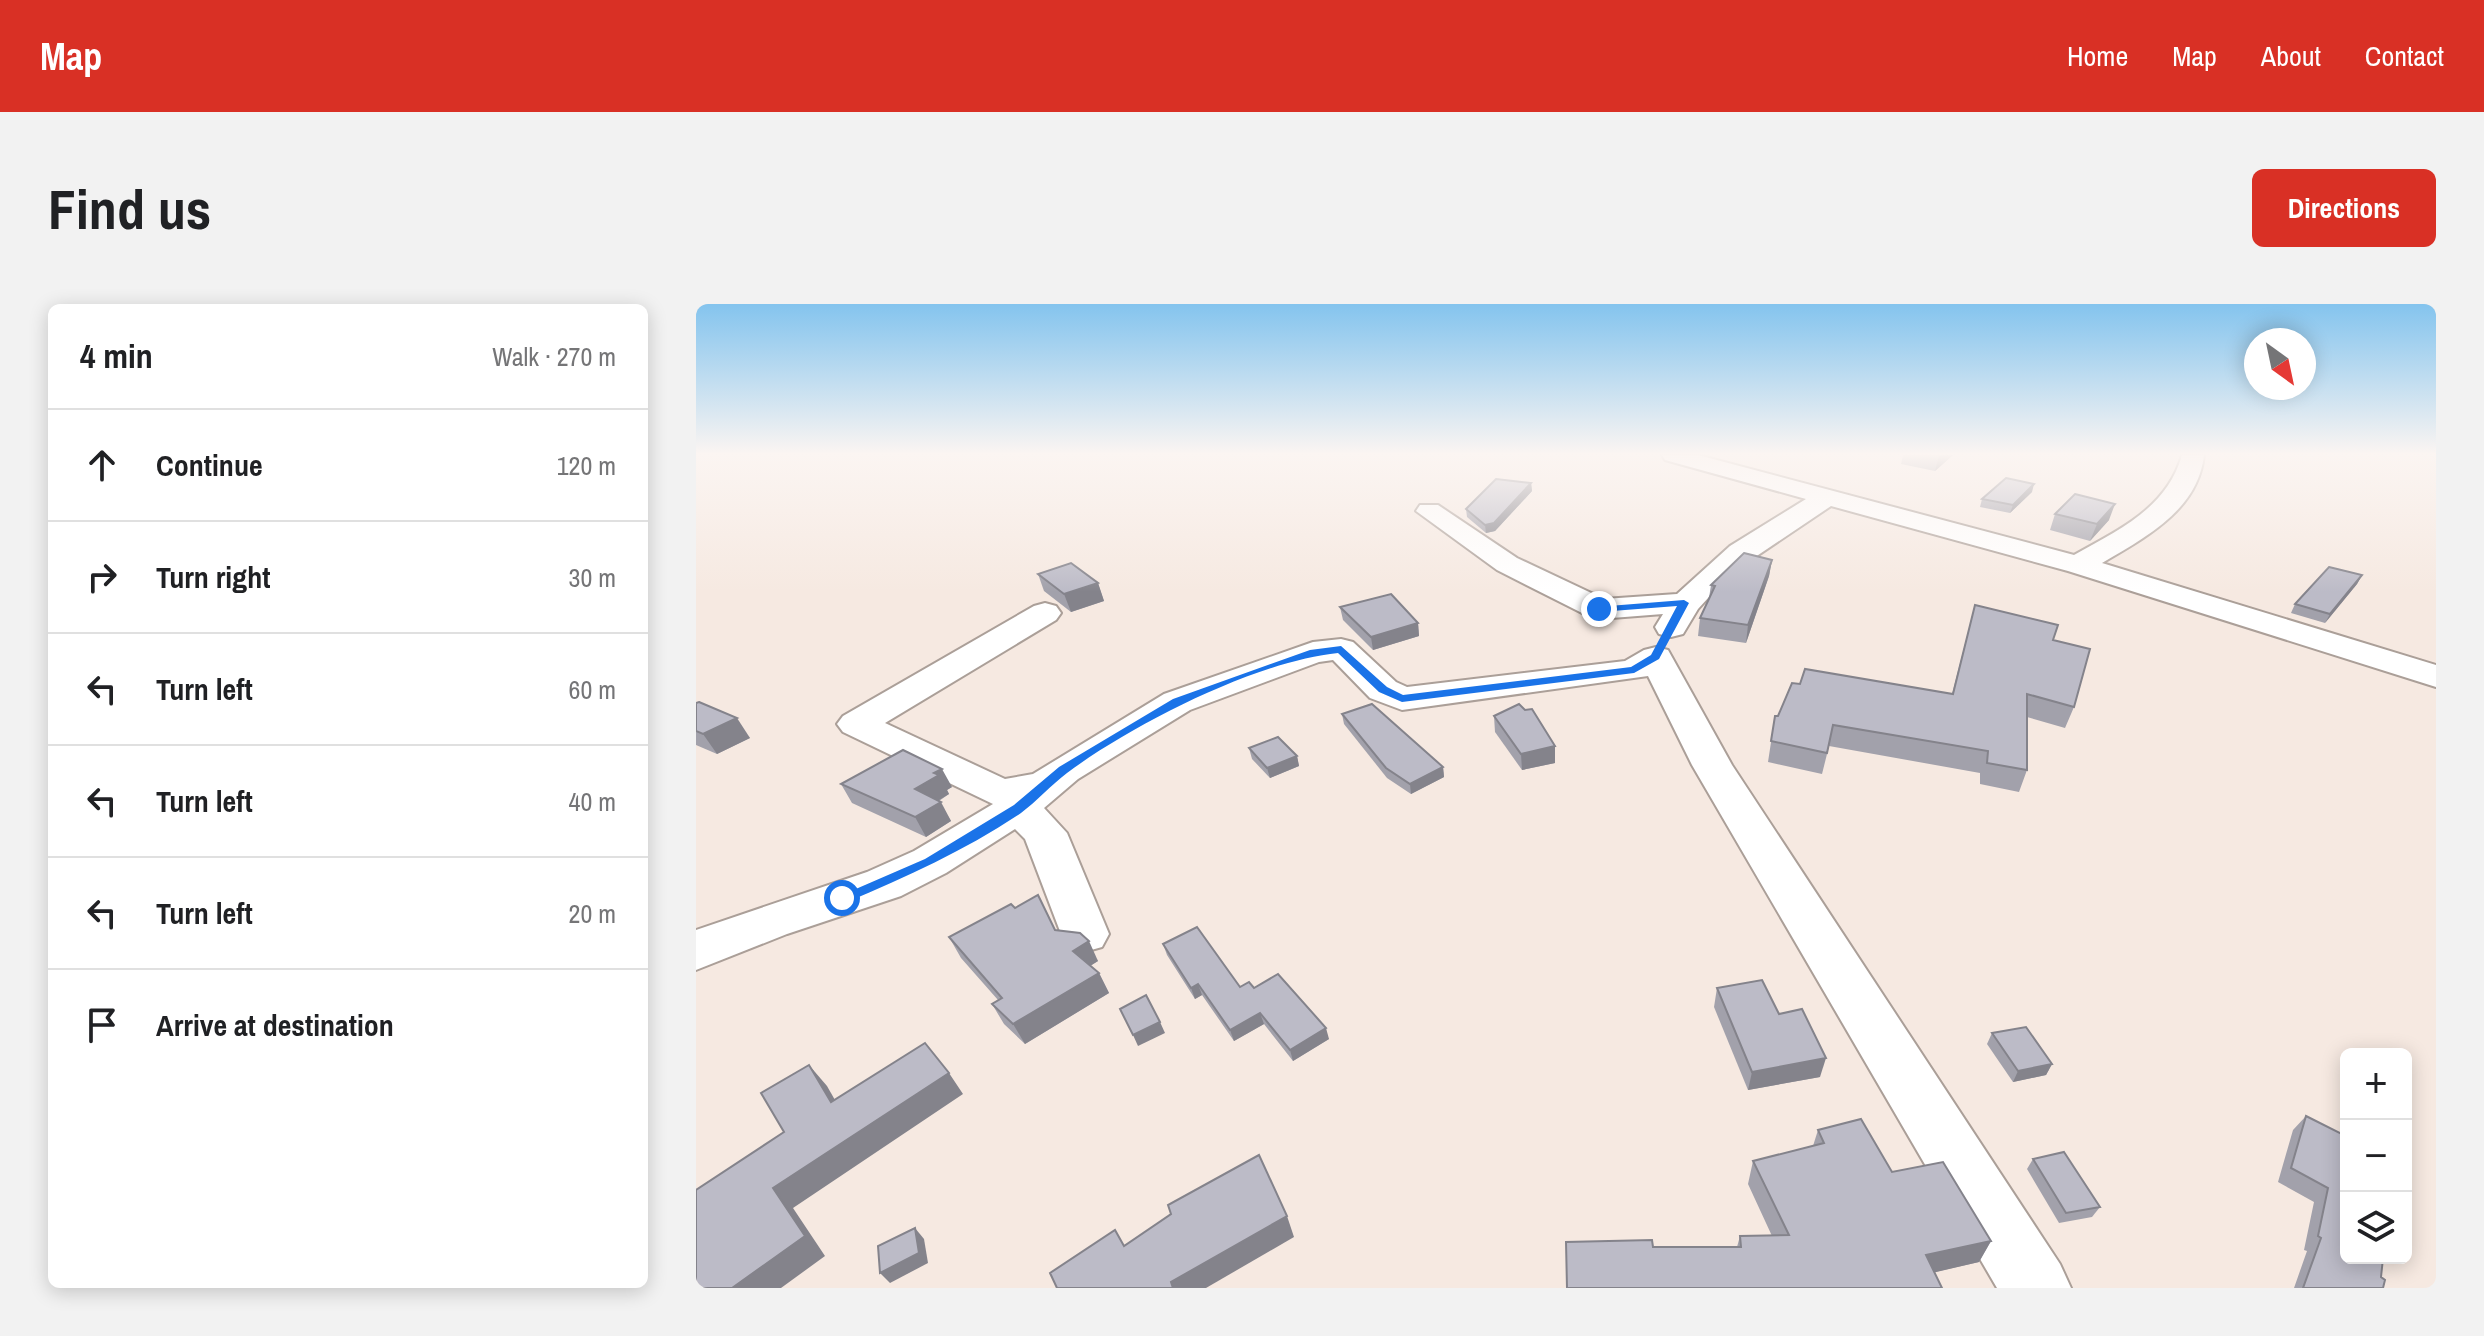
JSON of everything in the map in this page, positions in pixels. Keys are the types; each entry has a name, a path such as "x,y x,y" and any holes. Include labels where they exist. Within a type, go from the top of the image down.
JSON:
{"street":[{"path":"696,951 770,921 884,884 930,862 1032,797 1064,770 1177,702 1313,652 1341,649 1383,690 1402,699 1634,670 1656,657 1684,603 1712,571 1822,501"},
{"path":"1842,501 2078,565 2436,676"},
{"path":"2078,565 2170,501"},
{"path":"1429,511 1507,564 1599,609 1684,603"},
{"path":"1032,797 1000,793 856,724 1045,613"},
{"path":"1656,657 1712,765 2036,1288"},
{"path":"1032,797 1084,934"}],"building":[{"path":"1474,501 1514,501 1494,523 1485,525 1466,509"},
{"path":"1992,501 2017,501 2013,505"},
{"path":"2068,501 2115,504 2097,524 2055,514"},
{"path":"1744,553 1772,560 1748,625 1700,618 1715,586 1711,585"},
{"path":"1071,563 1098,583 1064,594 1038,574"},
{"path":"2329,567 2362,575 2330,614 2295,604"},
{"path":"1391,594 1418,623 1371,637 1340,607"},
{"path":"1975,605 2058,625 2053,640 2090,649 2074,707 2027,694 2027,770 1987,763 1988,751 1833,725 1827,753 1771,741 1775,716 1778,716 1792,683 1800,684 1805,669 1953,694"},
{"path":"696,703 737,718 703,734 696,731"},
{"path":"1372,704 1443,767 1410,784 1386,768 1342,714"},
{"path":"1519,704 1525,710 1532,709 1555,746 1521,754 1494,716"},
{"path":"1278,737 1297,756 1267,768 1249,748"},
{"path":"903,750 942,769 934,773 939,775 915,789 941,802 915,817 841,784"},
{"path":"1038,895 1055,930 1080,933 1089,941 1073,951 1099,973 1013,1024 992,1004 1002,998 949,937 1011,904 1015,908"},
{"path":"1197,927 1240,987 1249,982 1254,988 1278,974 1326,1028 1290,1050 1260,1013 1230,1030 1198,984 1191,988 1163,944"},
{"path":"1762,980 1779,1014 1802,1009 1826,1058 1752,1072 1717,988"},
{"path":"1146,995 1160,1022 1133,1035 1120,1009"},
{"path":"2026,1027 2052,1064 2018,1071 1992,1033"},
{"path":"925,1043 949,1073 773,1188 805,1236 732,1288 696,1288 696,1190 784,1132 761,1093 809,1065 831,1102"},
{"path":"2306,1116 2340,1133 2340,1264 2382,1264 2383,1288 2303,1288 2321,1238 2318,1236 2328,1188 2291,1168"},
{"path":"1861,1119 1892,1172 1943,1162 1991,1241 1926,1255 1942,1288 1567,1288 1566,1242 1652,1240 1653,1247 1741,1247 1740,1236 1789,1235 1753,1161 1824,1143 1818,1130"},
{"path":"2064,1152 2100,1207 2066,1213 2033,1159"},
{"path":"1259,1155 1287,1216 1171,1282 1173,1288 1057,1288 1050,1273 1115,1230 1124,1246 1171,1214 1168,1205"},
{"path":"915,1228 919,1253 880,1273 878,1246"}],"route":[{"path":"842,898 884,884 930,862 1018,808 1064,770 1177,702 1217,685 1313,652 1341,649 1383,690 1402,699 1634,670 1656,657 1684,603 1599,609"}]}
